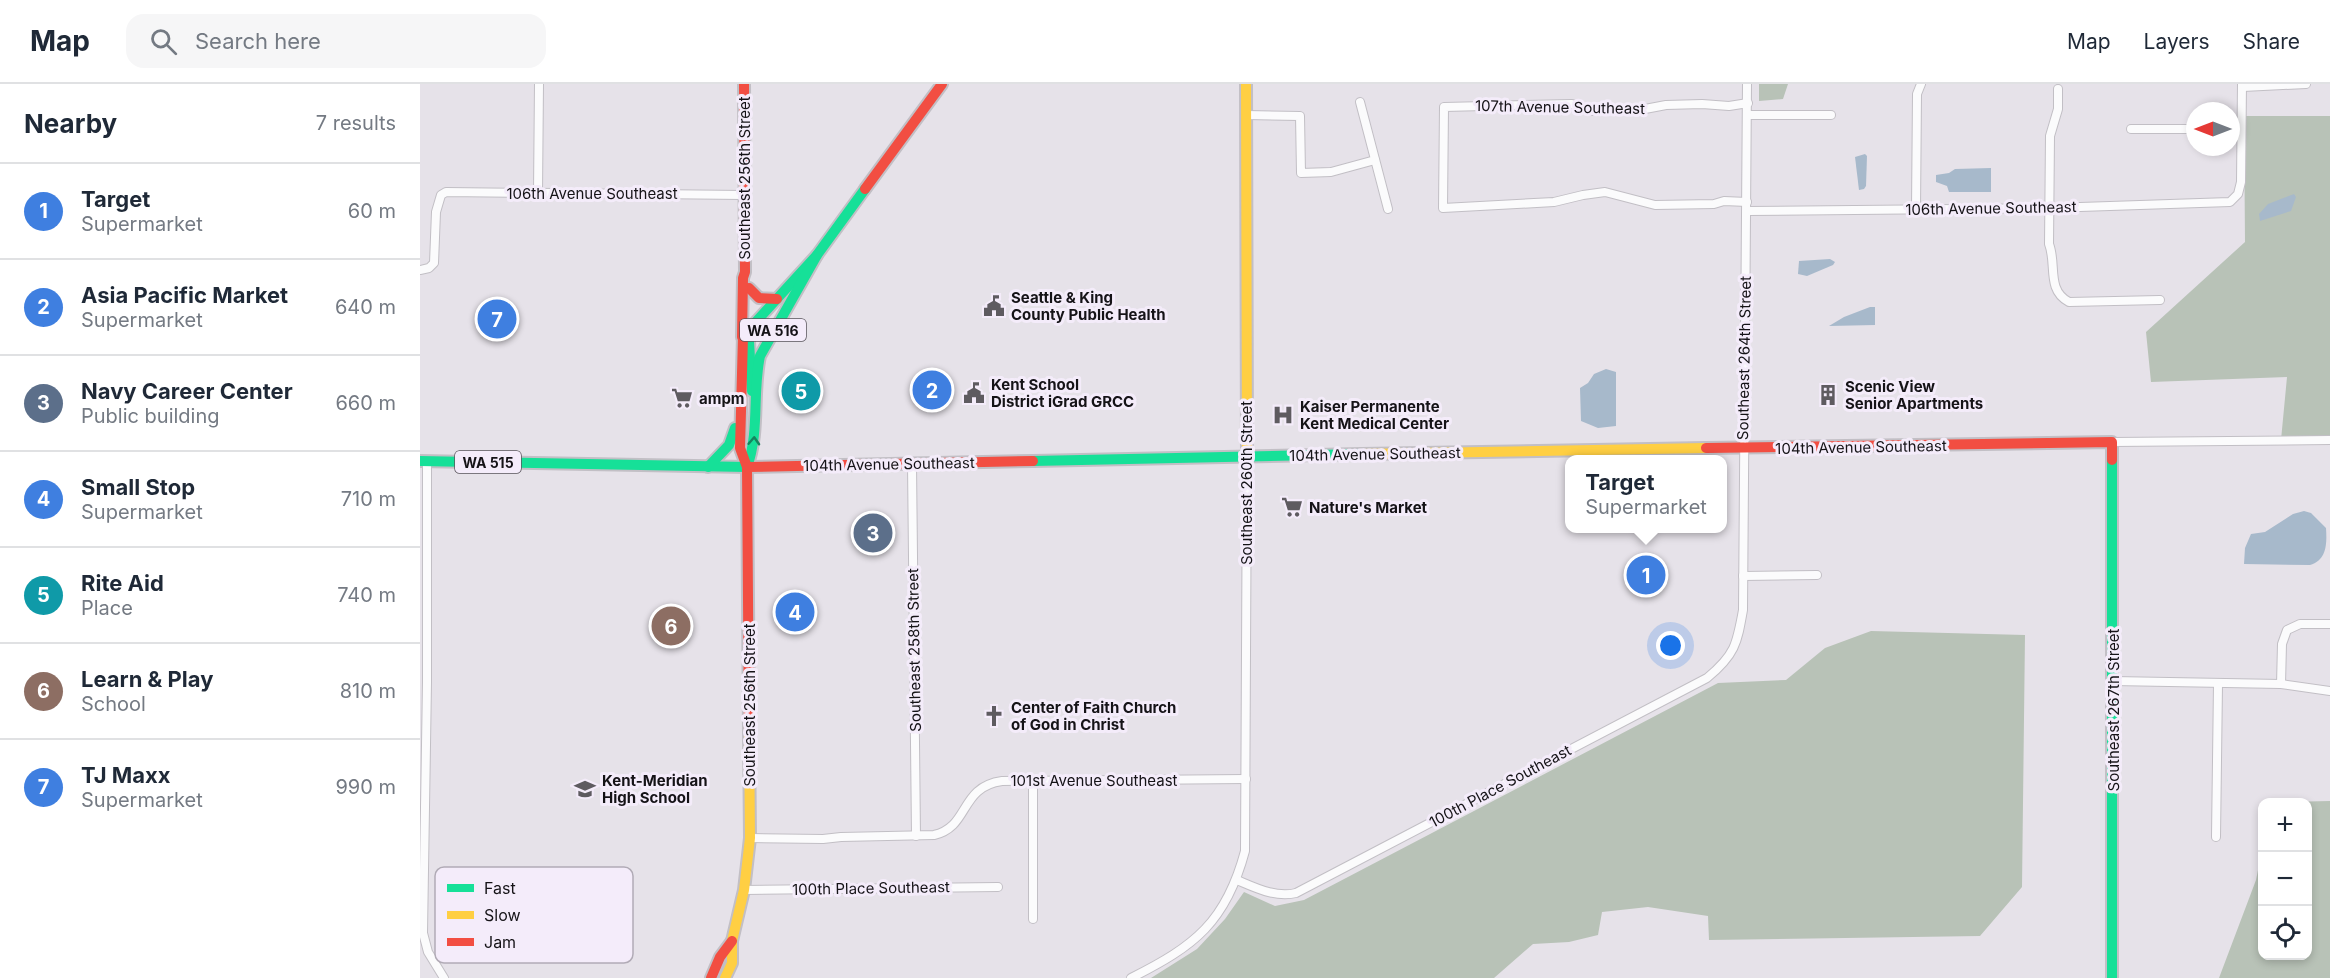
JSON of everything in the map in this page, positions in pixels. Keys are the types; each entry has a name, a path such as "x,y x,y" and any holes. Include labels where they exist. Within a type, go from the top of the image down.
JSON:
{"street":[{"path":"538,192 539,84"},
{"name":"Southeast 256th Street","path":"725,978 732,963 732,941 744,890 750,838 747,467 740,448 748,288 748,278 745,272 744,84"},
{"name":"WA 516","path":"755,413 756,374 760,356 817,255 942,84"},
{"name":"Southeast 260th Street","path":"1131,978 1180,951 1201,934 1230,897 1245,851 1246,84"},
{"name":"Southeast 264th Street","path":"1739,632 1743,610 1748,84"},
{"path":"1916,209 1917,93 1921,84"},
{"path":"2242,130 2242,86 2306,84"},
{"path":"2058,89 2058,109 2050,136 2049,244 2053,253 2053,282 2060,295 2069,302 2160,300"},
{"path":"1360,102 1388,209"},
{"name":"107th Avenue Southeast","path":"1747,201 1655,205 1605,192 1554,202 1443,208 1444,106 1572,104 1593,111 1645,109 1666,105 1729,106 1748,103"},
{"path":"1246,115 1300,116 1301,172 1331,172 1376,160"},
{"path":"1748,115 1831,115"},
{"path":"2131,129 2186,129"},
{"name":"106th Avenue Southeast","path":"1747,211 2222,204 2234,200 2241,182 2242,130"},
{"name":"106th Avenue Southeast","path":"420,270 429,268 434,263 436,212 441,195 446,192 744,195"},
{"name":"WA 516","path":"745,334 817,255"},
{"name":"Southeast 256th Street","path":"745,272 742,278 745,334 755,413 754,448 747,467"},
{"path":"784,314 782,308 800,278 800,273"},
{"path":"748,288 759,298 777,299"},
{"path":"708,467 730,446 740,412"},
{"name":"104th Avenue Southeast","path":"423,461 747,467 1247,456 2330,440"},
{"name":"Southeast 267th Street","path":"2112,442 2112,978"},
{"path":"423,461 427,682 423,933 428,952 444,978"},
{"name":"Southeast 258th Street","path":"912,464 916,836"},
{"path":"1743,576 1818,575"},
{"path":"2281,684 2282,644 2286,631 2295,624 2330,624"},
{"name":"100th Place Southeast","path":"1237,880 1276,894 1296,893 1707,678 1733,651 1739,632"},
{"path":"2113,681 2281,684 2330,691"},
{"path":"2216,837 2218,684"},
{"name":"101st Avenue Southeast","path":"750,838 812,839 934,835 946,831 960,817 972,795 987,784 1002,781 1246,779"},
{"path":"1033,781 1033,919"},
{"name":"100th Place Southeast","path":"744,890 998,887"},
{"name":"Southeast 256th Street","path":"711,978 720,957 732,941"}],"shaded area":[{"path":"1759,84 1788,84 1783,99 1759,101"},
{"path":"2244,116 2330,116 2330,440 2281,440 2287,377 2151,382 2146,332 2245,242"},
{"path":"1871,631 2025,635 2022,887 1980,936 1709,940 1708,916 1648,907 1602,912 1598,935 1569,942 1533,944 1494,978 1151,978 1197,949 1225,919 1244,892 1275,906 1304,900 1718,683 1786,680 1825,648"},
{"path":"2312,801 2330,801 2330,978 2219,978 2258,870 2258,960 2312,960"}],"water":[{"path":"1865,154 1867,156 1866,186 1859,190 1855,157"},
{"path":"1991,168 1991,192 1949,192 1947,186 1936,182 1936,175 1949,173 1955,169"},
{"path":"2294,194 2296,197 2291,211 2260,221 2259,214 2268,204"},
{"path":"1830,259 1835,262 1833,265 1807,276 1798,274 1799,261"},
{"path":"1875,307 1875,325 1829,326 1844,317"},
{"path":"1606,369 1616,372 1616,426 1598,428 1581,421 1580,388 1588,383 1594,374"},
{"path":"2304,511 2311,513 2326,528 2325,550 2316,563 2310,565 2244,564 2245,548 2251,534 2265,532 2293,514"}],"traffic: fast":[{"path":"747,467 755,426 756,384 760,356 817,255 865,189"},
{"path":"743,336 817,255"},
{"path":"748,325 752,391"},
{"path":"708,467 729,445 735,428"},
{"path":"1033,461 1362,454"},
{"path":"2112,460 2112,978"},
{"path":"420,461 747,467"}],"traffic: slow":[{"path":"1246,84 1247,456"},
{"path":"1362,454 1706,448"},
{"path":"725,978 732,963 732,941 744,890 750,838 749,732"}],"traffic: jam":[{"path":"742,337 745,272 744,84"},
{"path":"865,189 942,84"},
{"path":"749,288 759,298 777,299"},
{"path":"743,336 740,448 747,467 749,732"},
{"path":"1706,448 2112,442 2112,460"},
{"path":"747,467 1033,461"},
{"path":"711,978 720,957 732,941"}],"place":[{"name":"Seattle & King County Public Health","path":"994,306"},
{"name":"TJ Maxx","path":"497,319"},
{"name":"Asia Pacific Market","path":"932,390"},
{"name":"Rite Aid","path":"801,391"},
{"name":"Kent School District iGrad GRCC","path":"974,393"},
{"name":"Scenic View Senior Apartments","path":"1828,395"},
{"name":"ampm","path":"682,398"},
{"name":"Kaiser Permanente Kent Medical Center","path":"1283,415"},
{"name":"Nature's Market","path":"1292,507"},
{"name":"Navy Career Center","path":"873,533"},
{"name":"Target","path":"1646,575"},
{"name":"Small Stop","path":"795,612"},
{"name":"Learn & Play","path":"671,626"},
{"name":"Center of Faith Church of God in Christ","path":"994,716"},
{"name":"Kent-Meridian High School","path":"585,789"}]}
